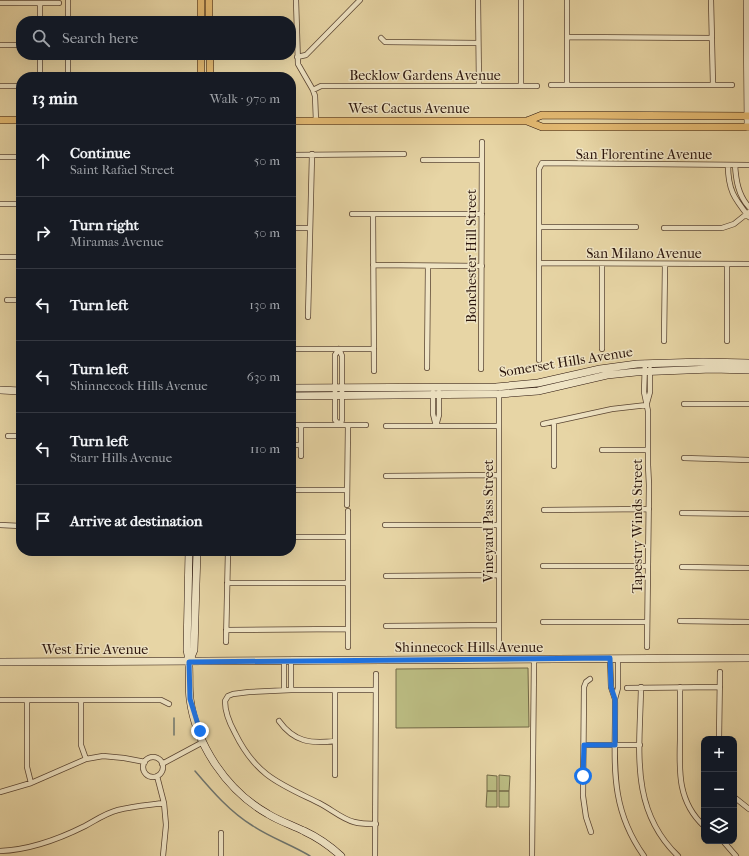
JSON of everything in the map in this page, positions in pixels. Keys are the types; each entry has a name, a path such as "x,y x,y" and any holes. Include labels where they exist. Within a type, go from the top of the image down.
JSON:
{"main road":[{"path":"201,0 201,16"},
{"path":"209,0 209,16"},
{"path":"201,60 201,72"},
{"path":"210,60 210,72"},
{"name":"West Cactus Avenue","path":"296,121 527,120 542,115 748,116"},
{"path":"0,120 16,120"},
{"name":"West Cactus Avenue","path":"527,120 542,127 748,127"}],"street":[{"path":"68,0 68,16"},
{"path":"296,0 297,57 299,67 315,96 316,121"},
{"path":"297,57 306,55 360,0"},
{"path":"478,0 479,86"},
{"path":"521,0 521,86"},
{"path":"567,0 567,85"},
{"path":"711,0 713,85"},
{"path":"747,0 748,127"},
{"path":"40,3 40,16"},
{"path":"0,4 59,3"},
{"path":"567,37 712,38"},
{"path":"381,38 385,42 478,42"},
{"path":"0,45 16,45"},
{"path":"40,60 40,72"},
{"path":"68,60 68,72"},
{"path":"551,85 732,85"},
{"path":"0,86 16,86"},
{"name":"Becklow Gardens Avenue","path":"313,90 321,86 537,86"},
{"name":"Bonchester Hill Street","path":"481,369 482,142"},
{"path":"308,317 312,154"},
{"path":"296,155 404,154"},
{"path":"0,157 16,157"},
{"path":"423,160 482,160"},
{"name":"San Florentine Avenue","path":"539,227 539,169 542,163 749,165"},
{"path":"664,228 722,228 734,224 748,214 737,203 730,189 728,165"},
{"path":"735,165 738,187 741,196 749,206"},
{"path":"0,204 16,204"},
{"path":"352,214 482,214"},
{"path":"373,214 374,371"},
{"path":"539,360 539,227 636,227"},
{"path":"296,228 310,228"},
{"path":"0,257 16,257"},
{"name":"San Milano Avenue","path":"539,263 749,264"},
{"path":"602,264 602,349"},
{"path":"664,341 665,264"},
{"path":"727,264 727,341"},
{"path":"373,265 482,266"},
{"path":"427,368 428,266"},
{"path":"7,300 16,300"},
{"path":"296,349 374,349"},
{"path":"339,349 335,355 338,392 335,420 340,425"},
{"name":"Somerset Hills Avenue","path":"436,392 513,386 563,378 600,369 648,363 749,363"},
{"name":"Tapestry Winds Street","path":"647,647 649,509 648,411 644,392 648,363"},
{"name":"Somerset Hills Avenue","path":"296,388 338,392 436,392 499,394 538,390 607,375 647,371 712,369 749,370"},
{"path":"0,390 16,390"},
{"name":"Somerset Hills Avenue","path":"296,396 338,392"},
{"path":"436,392 433,414 436,426"},
{"name":"Vineyard Pass Street","path":"499,394 499,648"},
{"path":"684,404 749,404"},
{"path":"543,424 612,410 647,405"},
{"path":"554,422 554,466"},
{"path":"296,425 366,425"},
{"path":"301,425 301,456"},
{"path":"347,505 348,425"},
{"path":"386,426 498,426"},
{"path":"8,436 16,436"},
{"path":"296,445 301,445"},
{"path":"602,450 648,450"},
{"path":"684,458 749,460"},
{"path":"386,476 498,475"},
{"path":"296,490 348,490"},
{"path":"544,510 649,509"},
{"path":"348,512 348,647"},
{"path":"682,513 749,514"},
{"path":"0,525 16,526"},
{"path":"385,525 499,525"},
{"path":"296,537 348,537"},
{"path":"190,556 187,650 189,662 190,699 203,742 218,768 247,800 270,815 315,837 342,856"},
{"path":"189,662 194,650 197,556"},
{"path":"226,642 228,556"},
{"path":"543,566 648,566"},
{"path":"682,567 749,568"},
{"path":"386,576 500,575"},
{"path":"228,583 348,582"},
{"path":"680,621 749,622"},
{"path":"543,622 647,622"},
{"path":"386,626 499,625"},
{"path":"226,630 348,629"},
{"path":"614,658 618,688 615,699 616,784 621,810 631,836 644,856"},
{"name":"Shinnecock Hills Avenue","path":"189,662 749,658"},
{"path":"532,856 534,659"},
{"path":"288,661 291,690"},
{"path":"284,690 288,661"},
{"name":"West Erie Avenue","path":"0,662 189,662"},
{"path":"719,736 720,672"},
{"path":"375,856 376,674"},
{"path":"590,679 586,682 584,688 583,796 586,817 591,832"},
{"path":"640,687 641,788 646,808 653,823 662,838 678,856"},
{"path":"680,687 679,771 681,787 689,806 701,822"},
{"path":"627,688 720,687"},
{"path":"375,690 284,690 238,693 228,696 225,701 225,705 239,741 252,760 266,775 284,787 326,807 350,821 376,824"},
{"path":"335,775 336,690"},
{"path":"0,700 161,700 169,704"},
{"path":"27,700 27,767 32,784"},
{"path":"81,700 81,745 86,758"},
{"path":"279,721 287,731 298,738 315,742 335,741"},
{"path":"162,764 203,742"},
{"path":"584,745 640,745"},
{"path":"0,792 32,784 86,758 103,756 145,762 154,758 159,760 162,764 162,771 157,776 150,777 146,774 144,767 145,762"},
{"path":"157,776 164,804 166,825 163,856"},
{"path":"737,799 749,809"},
{"path":"0,851 11,851 34,846 63,836 86,826 102,816 118,810 139,806 164,804"},
{"path":"221,834 221,856"},
{"path":"726,844 736,856"}],"green space":[{"path":"528,668 529,727 396,728 396,669"},
{"path":"487,775 497,776 497,791 487,791"},
{"path":"499,775 510,776 509,791 499,791"},
{"path":"487,791 497,791 497,807 486,807"},
{"path":"499,791 509,791 509,807 499,807"}],"waterway":[{"path":"174,718 174,735"},
{"path":"195,771 222,801 245,820 267,834 310,856"}],"route":[{"path":"200,731 190,699 189,662 610,658 611,687 615,699 615,745 584,745 583,776"}]}
